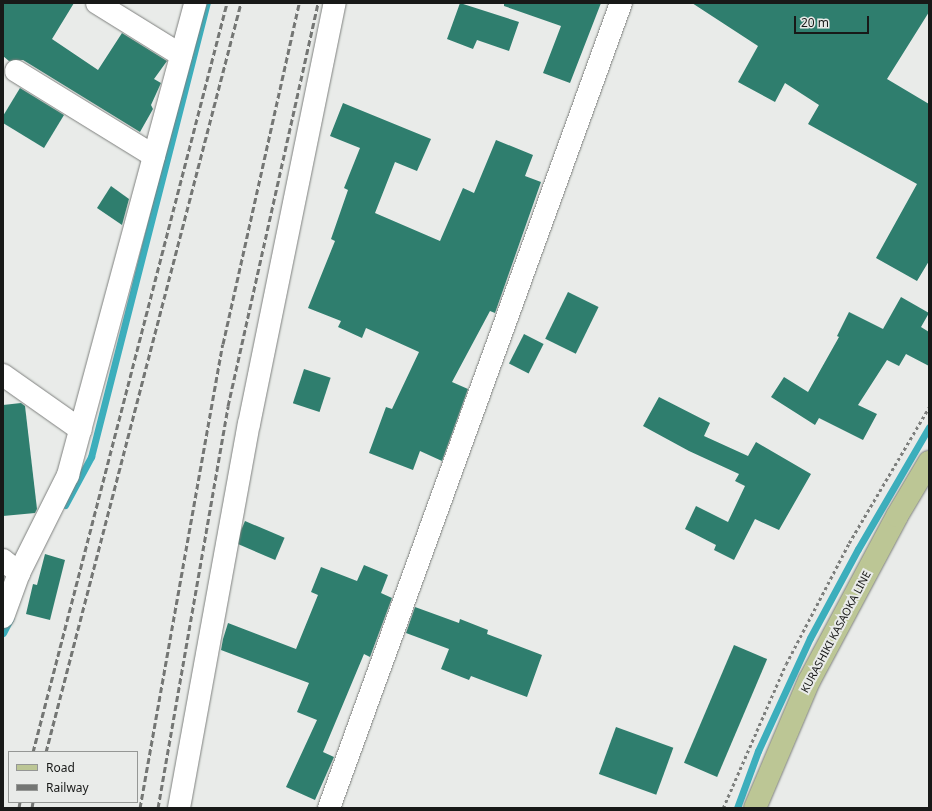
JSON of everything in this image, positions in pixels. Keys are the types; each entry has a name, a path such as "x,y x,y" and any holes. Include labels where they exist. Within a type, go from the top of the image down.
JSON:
{"main road":[{"name":"KURASHIKI KASAOKA LINE","path":"755,808 809,681 897,516 929,462"}],"street":[{"path":"97,3 181,55"},
{"path":"3,617 11,567 68,475 195,3"},
{"path":"179,808 249,424 335,3"},
{"path":"328,808 621,3"},
{"path":"16,71 154,156"},
{"path":"3,375 81,430"}],"building":[{"path":"3,3 74,3 52,39 98,70 122,33 167,61 154,79 161,83 151,105 153,109 140,132 23,60 9,61 3,56"},
{"path":"460,3 519,22 509,51 477,40 473,49 447,39"},
{"path":"504,3 601,3 570,83 543,73 561,26 504,6"},
{"path":"692,3 929,3 929,12 887,79 929,104 929,261 917,281 876,258 917,184 808,124 819,105 785,83 775,102 738,82 758,46"},
{"path":"20,88 64,115 44,148 3,123 3,116"},
{"path":"343,103 431,139 417,171 395,162 375,213 440,241 463,188 474,193 496,140 533,155 525,176 541,182 495,313 490,311 452,382 468,389 442,461 420,451 413,470 369,453 386,407 392,409 419,352 366,328 362,338 338,327 341,321 308,308 335,241 331,239 348,190 344,188 360,148 330,136"},
{"path":"111,186 129,199 122,225 97,208"},
{"path":"568,292 599,307 576,354 545,339"},
{"path":"901,297 929,313 921,327 929,332 929,366 906,354 899,366 887,360 858,405 877,414 863,440 819,418 815,425 771,397 784,377 808,392 839,337 837,336 849,312 883,329"},
{"path":"524,334 544,344 529,373 509,363"},
{"path":"304,369 331,378 320,412 293,403"},
{"path":"659,397 710,423 704,436 748,456 756,442 811,474 779,530 755,519 734,560 714,550 716,545 685,529 696,506 728,522 745,486 735,481 739,474 689,451 643,426"},
{"path":"21,403 25,406 37,509 35,513 3,516 3,405"},
{"path":"245,521 285,538 275,560 236,543"},
{"path":"45,554 65,560 50,620 26,614 33,584 37,585"},
{"path":"364,565 388,575 381,593 392,598 370,657 364,654 323,752 334,757 315,800 286,787 317,720 297,712 309,683 221,650 223,639 228,623 296,649 318,595 311,592 321,567 357,581"},
{"path":"415,607 459,623 460,619 488,630 487,634 542,655 527,697 471,676 469,680 441,669 449,649 406,633"},
{"path":"734,645 767,659 717,777 684,763"},
{"path":"616,727 673,748 656,795 599,774"}],"waterway":[{"path":"65,505 91,457 207,3"},
{"path":"737,808 758,751 810,638 858,549 929,427"},
{"path":"3,633 10,619"}],"railway":[{"path":"33,751 227,3"},
{"path":"46,751 241,3"},
{"path":"140,808 223,344 299,3"},
{"path":"158,808 228,406 318,3"},
{"path":"19,808 20,803"},
{"path":"32,808 33,803"}]}
